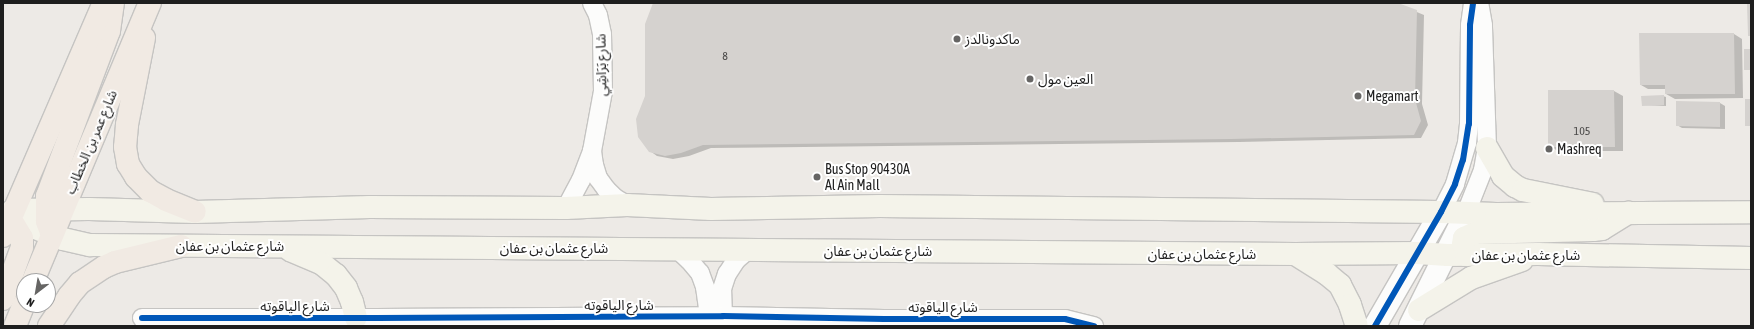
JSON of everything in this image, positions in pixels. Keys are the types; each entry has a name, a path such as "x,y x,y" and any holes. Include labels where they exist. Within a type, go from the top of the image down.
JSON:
{"main road":[{"path":"9,221 104,3"},
{"path":"55,210 47,196 51,180 109,31 113,3"},
{"path":"150,3 127,125 125,147 128,164 136,177 150,191 166,200 195,212"},
{"name":"شارع عمر بن الخطاب","path":"55,210 150,3"},
{"path":"1487,148 1503,176 1523,190 1604,205 1629,212"},
{"path":"9,221 55,210 195,212 370,207 566,208 627,205 712,209 880,206 1466,213 1751,212"},
{"path":"36,273 52,235 47,221 55,210"},
{"path":"1457,255 1463,244 1464,238 1475,233 1602,229 1629,212"},
{"path":"3,299 22,247 22,238 9,221"},
{"name":"شارع عثمان بن عفان","path":"9,221 52,235 90,245 1295,254 1417,253 1457,255 1538,254 1751,258"},
{"path":"49,326 69,296 80,283 104,267 116,262 181,246"},
{"path":"280,246 321,263 336,275 346,288 352,302 370,321"},
{"path":"1295,254 1327,274 1340,285 1350,305 1357,326"},
{"path":"1415,318 1471,278 1538,254"},
{"path":"15,326 20,313"}],"street":[{"name":"شارع بَرَاشِي","path":"566,208 581,180 592,151 603,91 603,48 598,15 592,3"},
{"path":"1375,326 1441,212 1455,184 1467,143 1469,124 1470,25 1473,3"},
{"path":"1415,318 1457,255 1466,213 1483,170 1487,148 1483,25 1479,3"},
{"name":"شارع بَرَاشِي","path":"592,151 598,178 615,198 627,205"},
{"path":"677,249 700,273 716,316"},
{"path":"716,316 727,274 736,260 748,250"},
{"name":"شارع الياقوته","path":"142,318 645,322 716,316 884,319 1065,319 1094,326"}],"building":[{"name":"العين مول","path":"653,3 1398,3 1417,10 1415,99 1421,121 1414,135 1231,139 703,145 681,153 665,156 649,152 638,137 636,119 645,96 645,24"},
{"path":"1747,3 1751,3 1751,36 1748,36"},
{"path":"1639,33 1734,33 1735,94 1665,94 1665,85 1640,85"},
{"path":"1744,49 1751,49 1751,70 1744,70"},
{"path":"1548,90 1614,90 1615,147 1548,147"},
{"path":"1664,95 1664,105 1642,106 1641,96"},
{"path":"1745,99 1751,99 1751,126 1745,126"},
{"path":"1676,101 1720,102 1720,127 1676,126"}],"cycle path":[{"path":"1375,326 1441,212 1455,184 1463,160 1469,124 1470,25 1473,3"},
{"path":"142,318 723,316 884,319 1065,319 1094,326"}],"place":[{"name":"ماكدونالدز","path":"957,39"},
{"name":"العين مول","path":"1030,79"},
{"name":"Megamart","path":"1358,96"},
{"name":"Mashreq","path":"1549,149"},
{"name":"Bus Stop 90430A Al Ain Mall","path":"817,177"}]}
